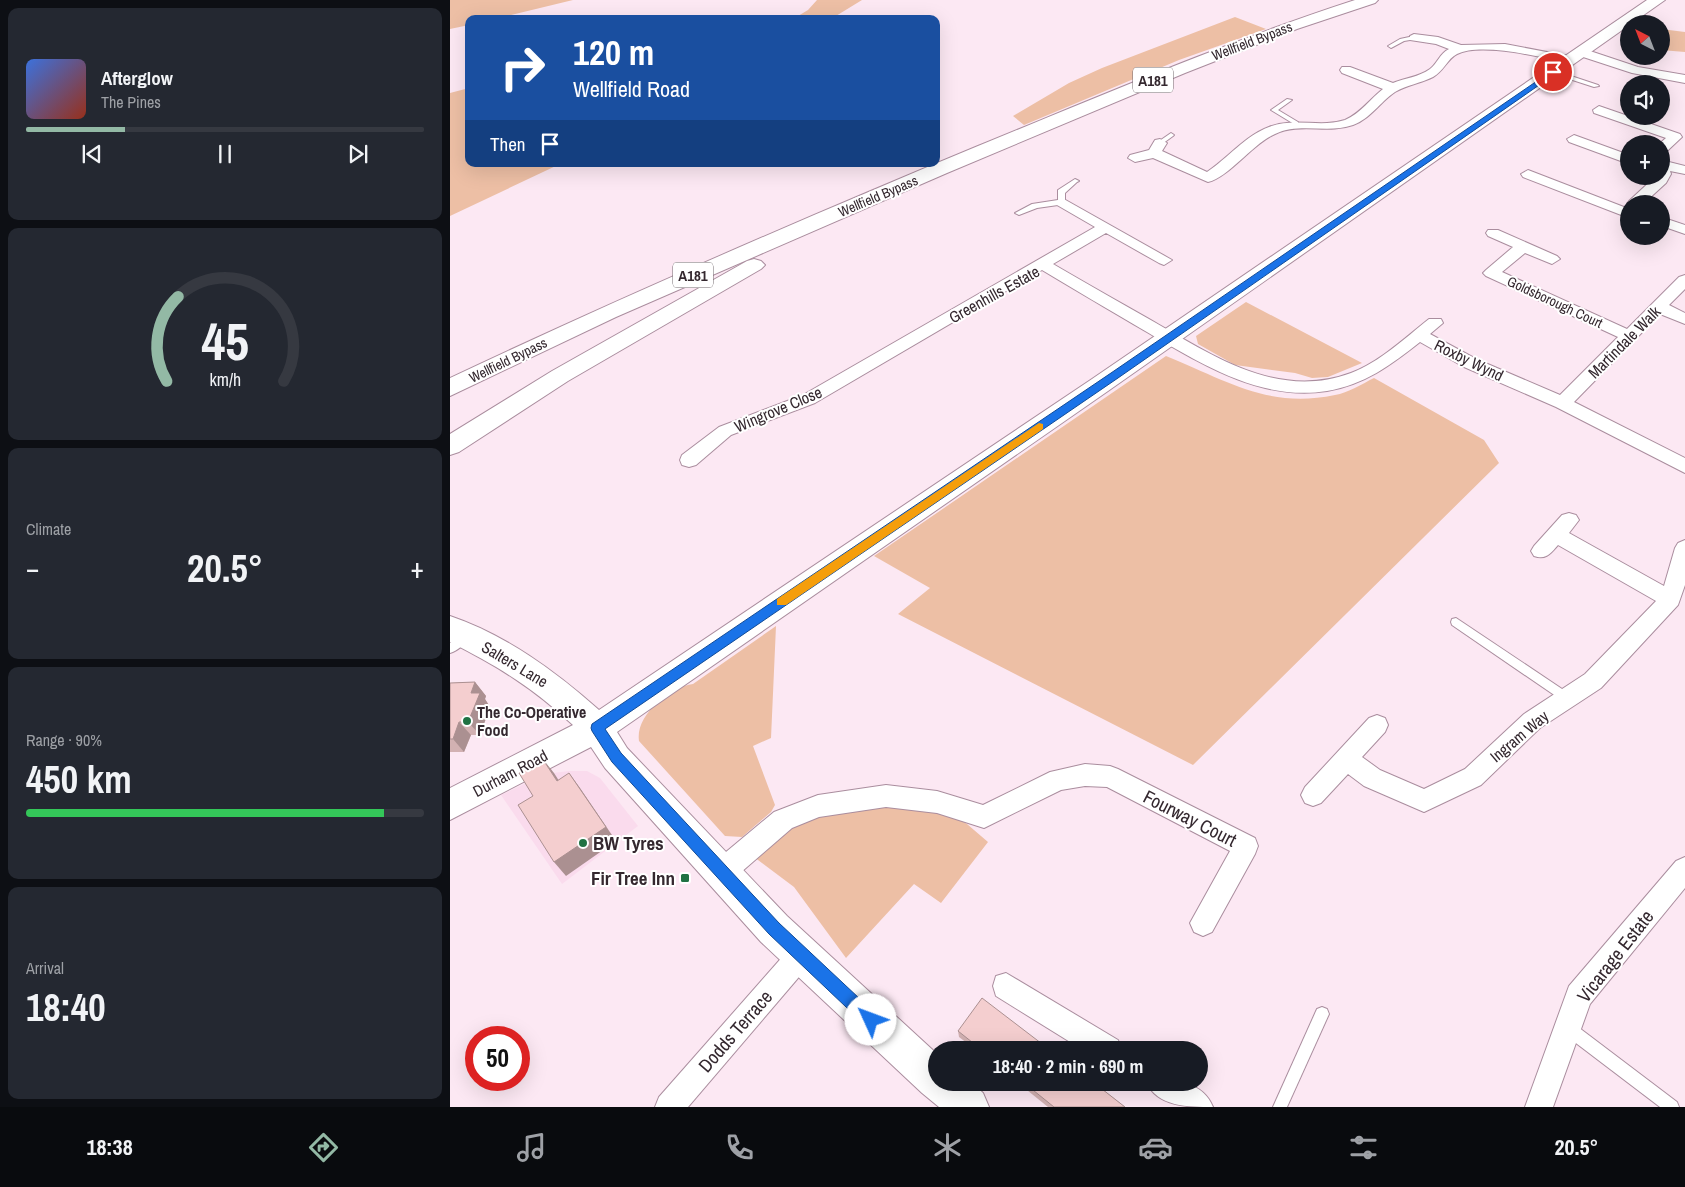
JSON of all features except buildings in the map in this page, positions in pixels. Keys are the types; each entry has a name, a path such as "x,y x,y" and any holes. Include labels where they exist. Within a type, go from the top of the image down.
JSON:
{"main road":[{"name":"Wellfield Bypass","path":"450,388 608,312 1179,68 1291,26 1370,0"},
{"name":"Durham Road","path":"450,805 597,728 1169,338 1657,0"},
{"path":"450,446 560,376 742,272 940,169"},
{"name":"Salters Lane","path":"455,637 511,659 553,688 597,728 616,758 801,955 928,1072"},
{"path":"951,1091 969,1107"}],"street":[{"path":"1414,38 1433,36 1457,48 1476,47 1575,56 1685,79"},
{"path":"1191,188 1208,178 1258,138 1282,126 1296,123 1335,126 1353,122 1393,88 1436,71 1442,65 1445,56 1457,48"},
{"path":"1346,70 1393,88"},
{"path":"1599,110 1668,135"},
{"path":"1574,139 1620,157"},
{"path":"1135,158 1162,143 1208,178"},
{"path":"1670,167 1685,170"},
{"path":"1528,174 1620,207"},
{"path":"1645,195 1656,185"},
{"path":"1062,202 1164,260"},
{"path":"1670,224 1685,230"},
{"path":"1042,264 1106,227"},
{"path":"1493,233 1552,259"},
{"name":"Goldsborough Court","path":"1523,247 1491,273 1629,336"},
{"name":"Greenhills Estate","path":"897,350 1042,264 1169,338"},
{"name":"Martindale Walk","path":"1562,403 1685,280"},
{"path":"1659,307 1685,318"},
{"path":"1419,335 1435,323"},
{"name":"Roxby Wynd","path":"1169,338 1228,371 1257,382 1297,388 1336,383 1357,377 1384,361 1419,335 1470,362 1562,403 1685,466"},
{"name":"Wingrove Close","path":"689,460 725,431 809,399 897,350"},
{"path":"1541,551 1569,520"},
{"path":"1556,535 1671,599"},
{"name":"Ingram Way","path":"1346,759 1372,778 1424,801 1473,777 1532,721 1593,681 1671,599 1685,548"},
{"path":"1313,795 1377,725"},
{"name":"Fourway Court","path":"723,871 783,820 818,806 886,796 937,802 984,817 1058,780 1084,775 1110,777 1246,846 1203,923"},
{"name":"Vicarage Estate","path":"1539,1107 1579,996 1685,869"},
{"name":"Dodds Terrace","path":"669,1107 801,955"},
{"path":"1006,986 1094,1041"},
{"path":"1174,1091 1199,1107"}],"lane":[{"path":"1391,46 1402,40 1414,38"},
{"path":"1553,72 1596,86"},
{"path":"1289,100 1274,110 1296,123"},
{"path":"1019,213 1035,206 1062,202 1061,192 1075,181"},
{"path":"1456,622 1567,698"},
{"path":"1280,1107 1322,1014"},
{"path":"1568,1028 1672,1107"}],"shaded area":[{"path":"450,0 573,0 511,15 465,15 465,26 450,29"},
{"path":"817,0 862,0 838,15 800,15 808,10"},
{"path":"1235,17 1266,29 1179,60 1024,125 1013,116 1069,83 1102,68"},
{"path":"1670,30 1685,32 1685,52 1670,51"},
{"path":"465,89 465,167 554,167 450,216 450,93"},
{"path":"1246,302 1362,363 1328,377 1312,378 1295,373 1235,365 1198,344 1196,336"},
{"path":"1166,356 1248,390 1288,398 1311,398 1340,394 1374,378 1484,440 1499,463 1193,765 898,614 930,588 874,556"},
{"path":"776,626 771,738 753,746 775,805 771,812 742,837 725,836 639,741 639,731 648,712 665,696 684,686 693,684"},
{"path":"587,771 600,778 638,826 562,884 501,795 545,774"},
{"path":"885,802 938,808 967,824 988,842 941,903 914,884 846,958 794,887 754,857 786,828 817,812"}],"slow traffic":[{"path":"782,602 1039,426"}],"place":[{"name":"The Co-Operative Food","path":"467,721"},
{"name":"BW Tyres","path":"583,843"},
{"name":"Fir Tree Inn","path":"685,878"}],"route":[{"path":"871,1020 774,928 616,758 597,728 1553,72"}]}
